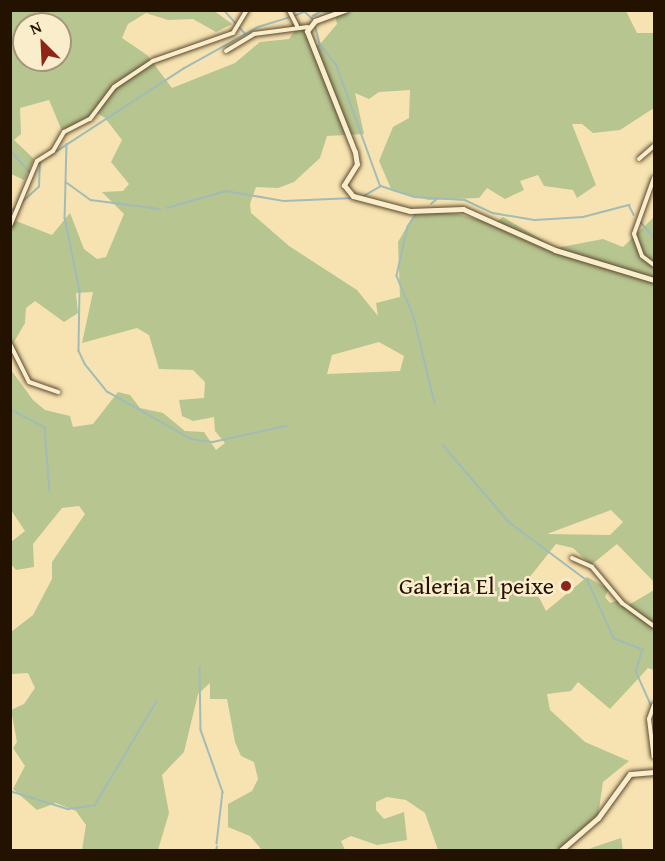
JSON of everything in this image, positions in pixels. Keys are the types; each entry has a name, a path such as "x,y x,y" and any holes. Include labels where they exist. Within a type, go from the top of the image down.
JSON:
{"street":[{"path":"10,226 37,161 53,151 64,132 90,119 114,87 153,61 233,33 247,10"},
{"path":"289,10 297,27"},
{"path":"226,51 254,34 308,27 345,10"},
{"path":"308,27 310,45 343,110 355,152 357,164 344,185 353,196 410,211 471,212 550,248 654,280"},
{"path":"639,159 654,146"},
{"path":"654,178 634,234 642,256 654,266"},
{"path":"10,344 29,382 57,392"},
{"path":"572,558 592,567 622,603 654,626"},
{"path":"654,705 649,719 654,757"},
{"path":"561,850 598,818 630,774 654,770"}],"green space":[{"path":"213,10 232,24 216,32 193,19 168,20 146,13 128,24 122,38 147,55 172,88 235,63 260,42 289,39 296,29 303,28 315,46 321,43 337,24 335,15 314,11 626,11 637,33 654,33 654,108 620,130 593,133 582,124 572,124 596,185 577,198 573,190 544,186 538,175 520,181 524,190 505,199 487,188 479,198 429,200 392,191 379,161 393,127 409,118 410,90 379,92 369,99 355,93 364,134 327,136 320,158 294,182 278,188 256,187 250,204 251,213 289,246 357,290 378,316 376,303 400,297 398,242 416,211 458,214 493,224 503,217 556,248 603,239 623,247 654,217 654,582 617,544 591,565 573,548 556,544 529,578 546,611 587,577 609,589 605,597 610,603 621,599 627,606 654,590 654,670 648,668 610,709 578,682 571,691 547,694 550,710 585,742 629,761 603,782 598,816 559,850 438,850 425,813 406,800 387,797 376,802 376,810 384,819 404,812 407,840 377,845 351,836 341,841 345,850 262,850 250,836 228,827 228,804 252,791 258,779 254,762 241,756 235,742 227,699 210,699 210,683 198,694 184,752 162,775 169,813 158,850 82,850 86,825 76,811 56,803 37,810 13,789 25,766 13,748 17,742 11,710 24,704 35,688 28,673 11,674 11,632 33,615 52,579 52,562 85,514 79,506 62,508 33,544 34,567 16,570 11,564 11,542 25,531 11,510 11,370 33,400 45,410 70,416 73,427 93,424 118,392 130,395 140,408 163,413 185,431 204,432 216,450 225,443 215,431 214,417 193,421 182,416 179,400 204,398 205,382 193,370 159,369 149,335 137,328 82,343 93,292 76,293 78,313 64,322 35,301 26,308 25,323 11,347 11,226 16,221 52,235 70,213 84,249 97,259 106,257 124,214 102,192 123,191 129,184 111,162 122,140 105,118 97,113 62,131 49,100 20,108 21,134 14,140 34,159 24,180 11,174 11,11","holes":["379,342 404,356 400,371 327,374 332,355","611,510 623,522 610,535 547,534"]},
{"path":"621,838 623,850 587,850 594,847"}],"waterway":[{"path":"224,10 245,33"},
{"path":"303,10 313,19"},
{"path":"313,16 323,10"},
{"path":"294,16 304,12"},
{"path":"51,155 183,69 258,27 290,17"},
{"path":"315,25 320,44 337,66 380,185"},
{"path":"67,144 65,218 80,291 79,351 85,364 108,392 191,439 213,442 286,426"},
{"path":"10,150 30,172"},
{"path":"21,203 39,187 40,162"},
{"path":"66,182 91,200 159,209"},
{"path":"364,196 381,186 414,197 465,200 493,213 535,220 583,217 629,205 634,215"},
{"path":"167,208 226,191 284,201 354,198"},
{"path":"431,204 437,199"},
{"path":"10,212 15,208"},
{"path":"416,215 408,227 397,276 414,317 435,403"},
{"path":"639,220 654,238"},
{"path":"10,409 45,428 50,491"},
{"path":"443,445 509,522 588,581 614,638 643,650 636,671 651,705"},
{"path":"200,667 201,730 223,792 217,844"},
{"path":"10,791 68,809 95,805 156,702"}],"place":[{"name":"Galeria El peixe","path":"566,586"}]}
